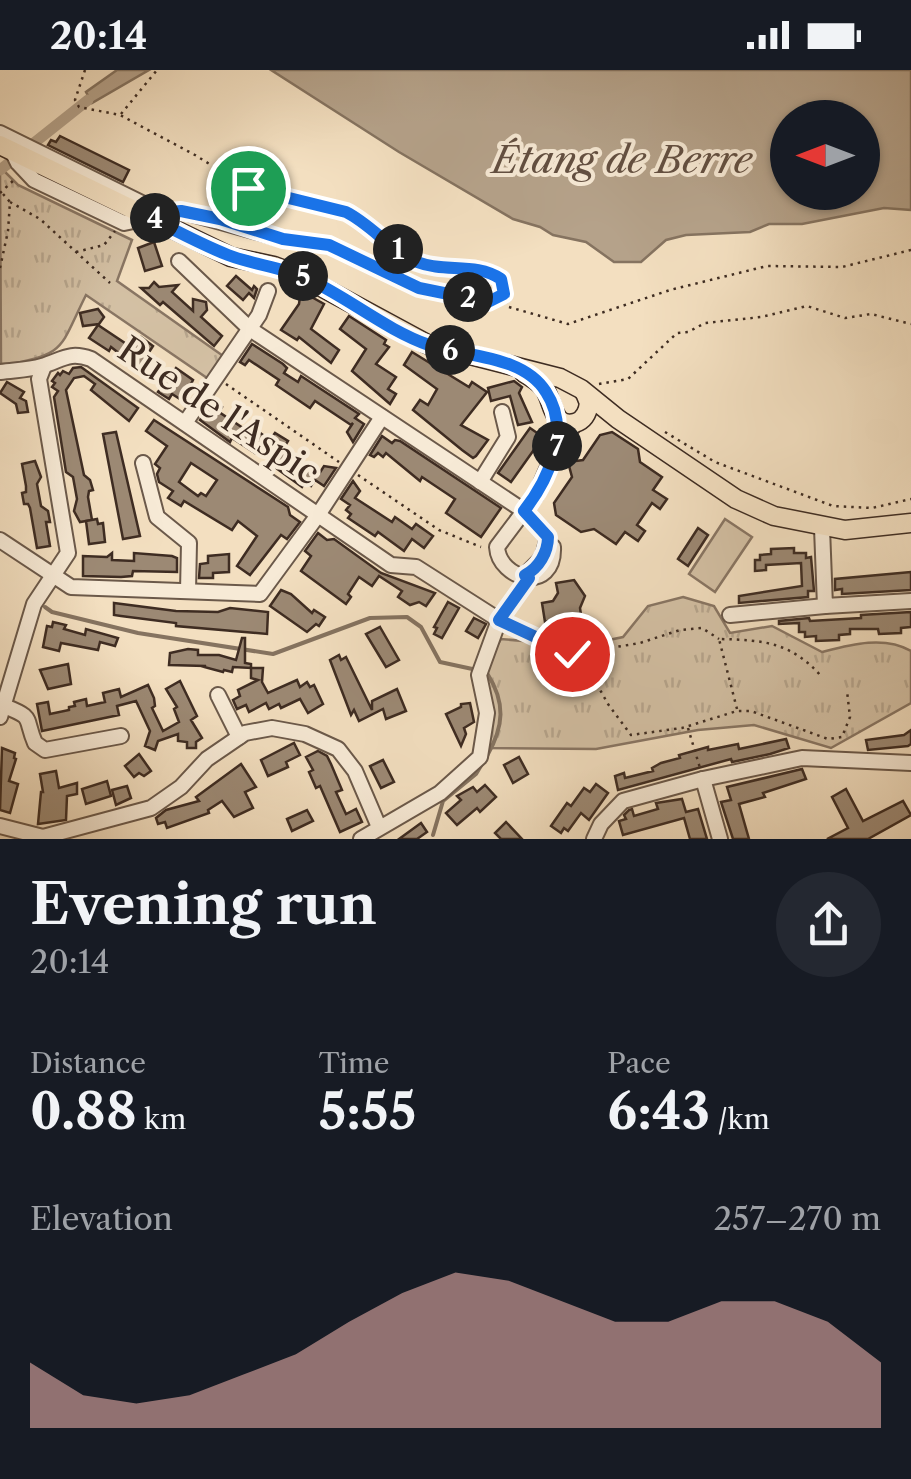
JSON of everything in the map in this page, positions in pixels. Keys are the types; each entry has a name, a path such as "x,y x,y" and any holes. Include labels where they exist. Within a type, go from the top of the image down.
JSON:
{"main road":[{"path":"6,148 157,216 231,257 303,276 427,344 589,388 618,419 736,499 774,516 844,530 911,523"},
{"path":"514,366 544,388 553,410 564,422 618,419"},
{"path":"553,410 559,389 589,388"},
{"path":"580,420 589,408 589,388"}],"street":[{"path":"0,132 157,216"},
{"path":"6,148 34,180 120,221 181,211 283,239 329,245 401,282 488,302 499,298 505,290 501,279 490,272 422,264 408,258 346,212"},
{"path":"179,261 250,328 524,511 548,537 548,548 527,577 500,561 497,547 524,511 536,495 557,446 580,420"},
{"path":"185,424 250,328 268,291"},
{"name":"Rue de l'Aspic","path":"0,372 44,366 66,355 90,359 390,566 416,567 499,620"},
{"path":"44,366 39,379 68,553 34,604 2,712 22,713 30,720 35,743 46,750 121,736"},
{"path":"553,410 557,446"},
{"path":"480,482 508,437 502,412"},
{"path":"0,540 71,588 260,594 318,515 382,416"},
{"path":"143,463 157,516 189,542 188,591"},
{"path":"822,528 826,606"},
{"path":"730,615 911,602"},
{"path":"361,839 440,793 480,757 488,712 480,676 499,620"},
{"path":"218,694 239,737"},
{"path":"0,826 40,838 151,808 181,787 207,758 239,737 272,728 305,734 338,748 355,771 379,827"},
{"path":"481,750 495,760"},
{"path":"594,839 601,824 623,801 703,779 802,758 911,763"},
{"path":"703,779 720,839"}],"path":[{"path":"84,70 75,100 79,107 120,115 248,188 346,212"},
{"path":"120,115 157,70"},
{"path":"23,169 2,194 40,219 110,282"},
{"path":"0,268 10,202"},
{"path":"76,252 104,245 120,221"},
{"path":"488,302 568,324 670,290 766,266 842,268 911,250"},
{"path":"589,388 628,379 677,334 705,323 761,317 807,306 845,318 871,314 911,324"},
{"path":"662,431 715,462 833,506 872,508 911,499"},
{"path":"527,577 499,620 585,663 608,704 632,735 751,711 828,739 842,737 850,717 848,691"},
{"path":"572,654 702,628 720,639 754,638 780,646 805,658 822,677"},
{"path":"720,639 738,711"},
{"path":"688,726 703,779"}],"green space":[{"path":"0,167 18,185 132,240 117,281 226,358 210,380 86,295 58,347 39,357 1,366"},
{"path":"725,519 752,537 715,592 689,574"},
{"path":"683,597 714,606 730,633 772,626 822,652 878,642 901,646 911,651 911,703 831,748 754,725 698,730 596,749 488,748 494,712 482,672 501,639 580,646 623,637 648,606"}],"water":[{"path":"117,70 149,70 92,103 86,92"},
{"name":"Étang de Berre","path":"271,70 911,70 911,210 880,209 880,100 770,100 770,210 874,210 802,224 769,224 750,232 686,235 666,240 641,262 614,262 586,242 553,235 513,219"}],"building":[{"path":"60,136 129,170 123,182 48,145"},
{"path":"154,242 162,266 145,271 138,248"},
{"path":"236,276 252,290 254,286 257,289 254,298 249,293 243,300 227,286"},
{"path":"154,282 159,287 178,285 172,292 193,311 193,299 206,302 207,310 201,317 222,336 214,346 141,288 149,288"},
{"path":"292,286 324,304 311,329 339,350 331,363 299,337 297,340 281,330 299,304 300,297 289,291"},
{"path":"98,309 104,317 99,324 83,326 80,313"},
{"path":"349,316 386,340 384,344 389,347 376,364 396,377 388,389 396,394 390,404 352,371 366,349 340,329"},
{"path":"98,325 128,345 134,347 141,337 153,346 144,360 149,364 144,373 111,347 109,351 89,338"},
{"path":"252,344 283,364 287,368 284,373 298,382 301,376 359,414 355,418 364,424 353,442 347,432 353,423 315,401 310,408 249,360 245,365 240,362"},
{"path":"412,352 469,387 472,382 487,392 461,425 488,440 473,458 413,410 420,400 428,405 437,389 404,365"},
{"path":"81,367 138,408 129,421 91,390 95,384 84,376 74,378 66,390 84,475 93,490 88,497 92,520 80,522 74,511 77,499 73,477 66,472 54,397 58,391 52,387 52,381 58,373 69,374 73,368"},
{"path":"176,368 193,380 183,401 158,392"},
{"path":"514,381 522,387 519,393 532,422 518,425 510,396 491,401 488,388"},
{"path":"7,382 24,392 20,398 26,401 28,412 18,413 16,404 0,393"},
{"path":"213,400 222,407 219,412 246,430 249,425 270,440 275,433 288,441 283,449 319,474 324,466 336,468 324,486 315,480 311,486 305,482 302,487 276,468 276,458 259,447 255,453 232,438 230,442 200,420"},
{"path":"154,420 288,507 290,515 300,522 287,539 281,535 250,575 237,566 257,536 238,521 232,530 184,501 181,506 168,498 173,491 159,482 160,468 155,464 167,446 146,431","holes":["191,463 217,480 206,496 198,496 179,482"]},
{"path":"530,428 543,437 511,482 498,473"},
{"path":"116,432 140,536 123,539 103,434"},
{"path":"612,432 638,449 640,462 662,477 653,490 667,499 660,509 652,503 637,525 645,531 638,541 625,532 616,544 594,529 581,532 556,515 554,503 572,477 568,462 583,460 600,435"},
{"path":"382,436 392,443 400,441 501,508 481,537 446,513 455,499 422,477 420,481 386,453 383,457 378,453 370,455"},
{"path":"35,461 41,477 37,484 41,506 48,511 50,522 46,522 50,546 37,548 30,508 24,504 22,493 26,486 22,464"},
{"path":"353,481 360,491 355,498 392,522 395,517 412,529 416,524 433,536 424,548 412,539 404,551 378,532 375,536 348,518 351,514 346,510 350,505 341,499"},
{"path":"97,519 98,524 103,523 105,542 89,544 86,521"},
{"path":"698,528 708,535 688,566 678,559"},
{"path":"318,533 327,540 334,539 381,573 435,593 426,606 419,602 410,605 398,597 402,591 379,576 372,586 359,577 346,604 301,571 311,556 305,551"},
{"path":"794,548 794,553 811,557 814,591 808,591 808,597 739,603 739,596 802,586 801,563 766,565 766,570 755,571 755,560 760,560 760,555 771,554 771,549"},
{"path":"112,553 112,560 134,561 134,553 172,556 177,558 177,572 83,576 83,556 107,557"},
{"path":"229,554 229,572 199,578 200,564 208,563 208,556"},
{"path":"911,572 911,590 842,594 842,589 835,590 835,579"},
{"path":"574,580 585,596 581,615 564,625 553,620 545,622 542,603 553,601 558,593 556,583"},
{"path":"281,590 312,613 314,610 325,617 319,626 316,624 307,632 270,606"},
{"path":"448,602 459,608 442,638 434,634 434,627"},
{"path":"114,603 176,611 218,612 230,608 268,612 267,634 176,626 114,615"},
{"path":"911,612 911,627 901,628 901,633 850,629 850,634 839,635 839,640 816,641 816,636 805,637 805,632 799,632 799,623 779,624 809,618 861,618"},
{"path":"474,618 486,624 478,638 466,631"},
{"path":"53,622 85,635 86,629 118,638 115,646 100,642 98,650 61,643 59,651 43,647 47,626 52,627"},
{"path":"380,627 399,660 386,667 366,634"},
{"path":"242,638 245,663 251,664 251,668 233,667 232,672 223,672 206,666 169,665 170,653 188,649 198,650 198,655 236,660"},
{"path":"339,655 341,660 346,657 372,710 372,701 397,689 406,711 386,719 383,709 359,721 354,710 351,715 330,660"},
{"path":"68,664 71,684 48,689 40,670"},
{"path":"251,668 263,668 262,682 268,693 297,680 300,687 307,682 310,687 314,685 323,704 308,713 300,699 281,708 279,704 269,709 266,703 249,712 246,705 237,709 233,700 240,696 238,690 258,680 251,678"},
{"path":"180,681 197,716 191,720 202,738 196,742 196,748 187,748 187,742 178,741 178,734 158,741 155,750 145,746 150,731 136,701 117,706 119,715 42,731 37,704 48,702 50,714 69,710 74,702 86,699 87,706 105,702 103,693 119,689 121,697 148,685 154,698 152,708 163,731 179,722 174,709 177,707 166,689"},
{"path":"470,703 474,722 464,728 461,746 446,714"},
{"path":"911,730 908,746 868,750 866,740 904,735"},
{"path":"786,739 789,748 770,754 732,762 731,759 618,790 615,776 624,773 625,778 653,771 661,763 680,758 679,755 708,747 738,744 739,749"},
{"path":"294,743 300,755 286,762 288,767 268,776 261,760"},
{"path":"2,748 15,753 16,759 9,781 18,784 10,813 0,810"},
{"path":"318,751 331,764 342,790 336,792 346,814 356,809 362,822 340,832 320,786 316,788 309,772 313,770 306,757"},
{"path":"139,754 151,771 134,777 125,766"},
{"path":"519,757 528,774 513,783 504,765"},
{"path":"383,760 394,782 381,788 370,766"},
{"path":"241,764 256,787 245,792 253,808 234,817 222,801 209,813 167,828 165,822 158,824 156,818 166,810 199,801 196,797"},
{"path":"802,769 806,779 739,804 749,839 733,839 721,802 731,800 727,787"},
{"path":"56,771 59,788 77,783 77,794 67,796 66,820 38,824 43,792 40,774"},
{"path":"107,781 111,796 86,804 82,789"},
{"path":"596,784 608,793 589,820 581,813 568,831 564,828 561,833 551,826 567,803 571,806 584,788 590,792"},
{"path":"485,785 496,797 457,825 446,813 461,800 457,796 473,787 477,792"},
{"path":"127,786 131,798 116,805 112,790"},
{"path":"846,789 863,821 903,801 911,815 868,839 827,839 848,828 832,797"},
{"path":"682,799 686,812 698,809 707,839 690,839 684,818 623,835 619,821 626,819 624,815 629,810 634,816 658,809 656,803"},
{"path":"307,810 313,821 292,831 287,819"},
{"path":"506,822 522,839 501,839 495,833"},
{"path":"421,823 427,832 417,839 399,839"}],"waterway":[{"path":"0,170 88,100"},
{"path":"45,607 138,633 273,654 370,618 407,617 421,627 440,662 477,670"},
{"path":"487,673 497,694 500,714 497,735 487,756"},
{"path":"433,835 443,801 476,774 482,764"}],"route":[{"path":"248,188 346,212 422,264 477,268 501,279 504,294 488,302 401,282 329,245 283,239 181,211 162,213 152,219 231,257 303,276 427,344 514,366 544,388 558,424 557,446 536,495 524,511 548,537 548,548 525,575 529,578 499,620 572,654"}]}
